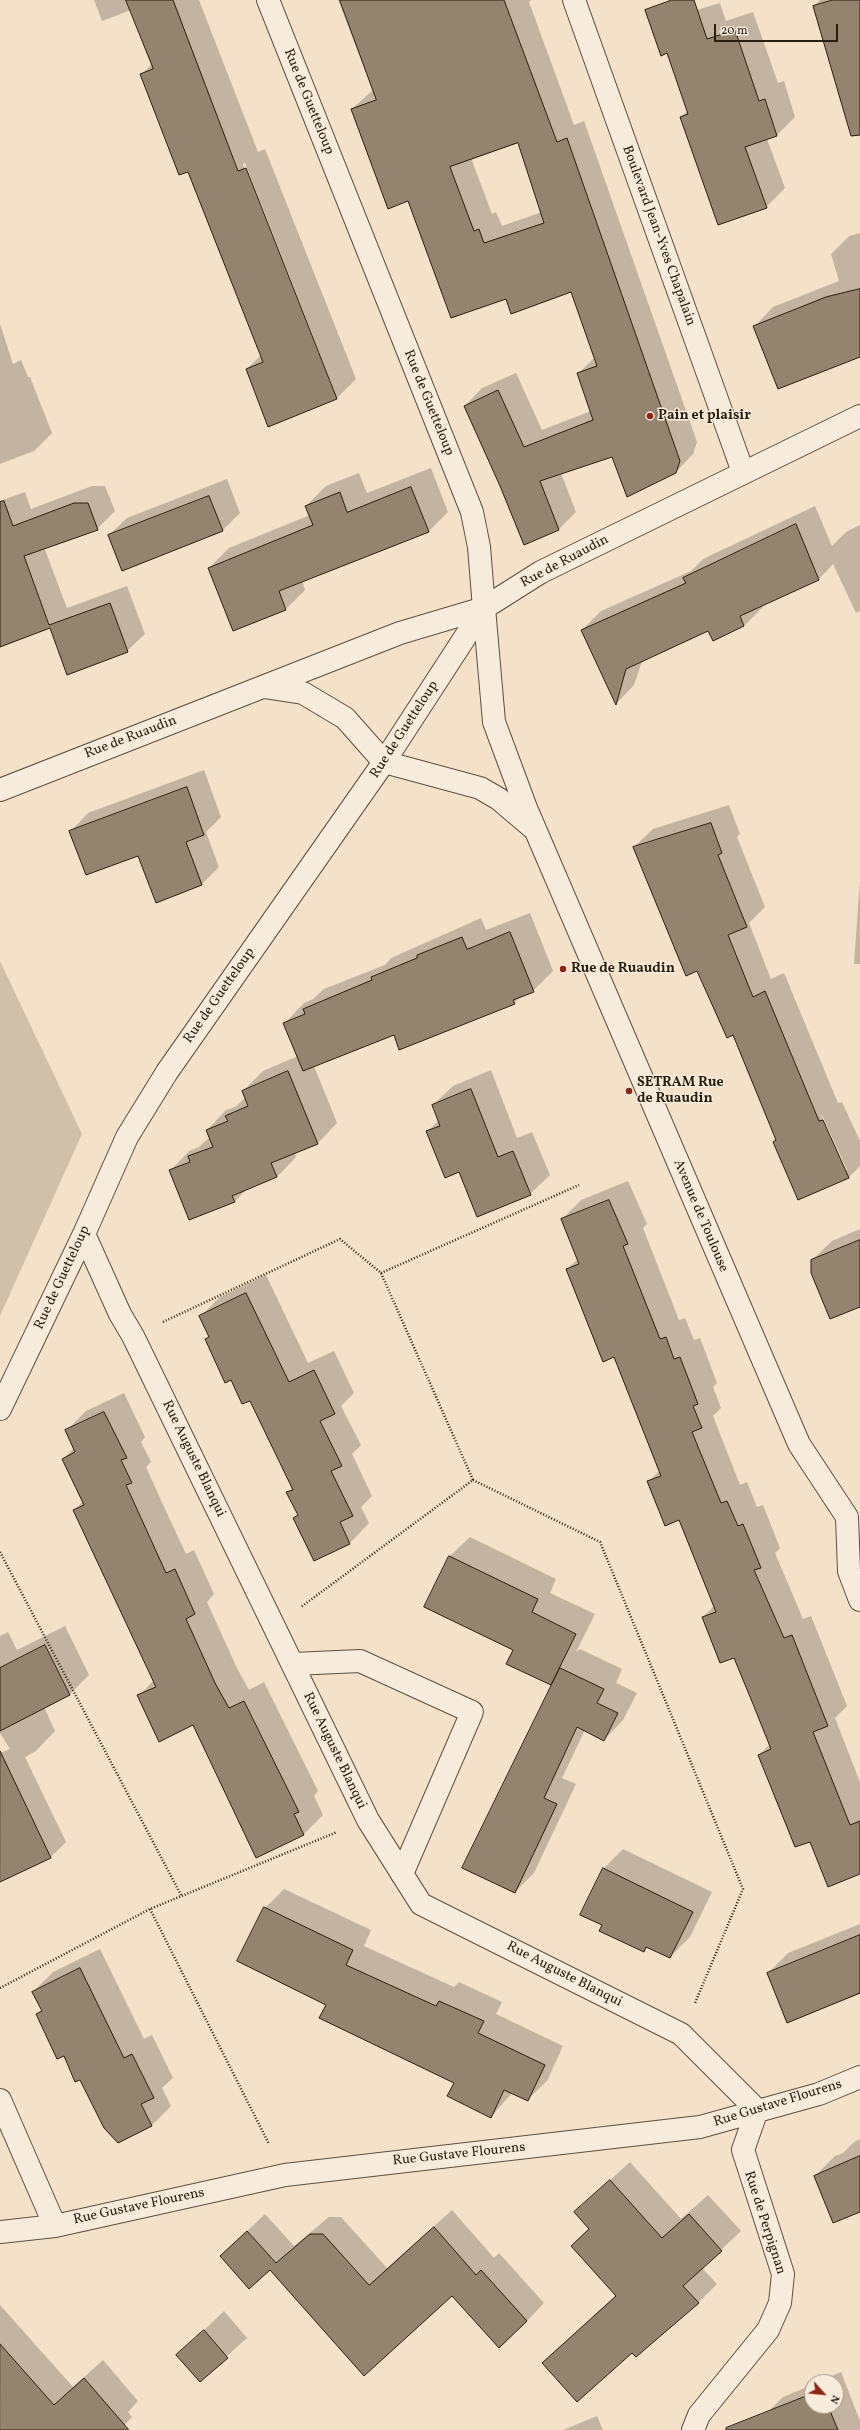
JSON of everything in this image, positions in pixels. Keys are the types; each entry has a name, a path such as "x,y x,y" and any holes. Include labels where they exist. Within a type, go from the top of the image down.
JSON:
{"street":[{"name":"Rue de Guetteloup","path":"0,1409 84,1234 127,1137 166,1072 384,762 484,608 479,547 472,512 268,0"},
{"name":"Boulevard Jean-Yves Chapalain","path":"574,0 743,472"},
{"name":"Rue de Ruaudin","path":"0,790 400,633 484,608 541,572 860,416"},
{"name":"Avenue de Toulouse","path":"484,608 494,722 535,829 798,1444 854,1514 849,1571 860,1600"},
{"name":"Rue de Ruaudin","path":"263,687 303,692 345,718 384,762"},
{"name":"Avenue de Toulouse","path":"384,762 480,788 499,799 535,829"},
{"name":"Rue Auguste Blanqui","path":"84,1234 120,1314 133,1336 368,1820 421,1904 682,2034 757,2110"},
{"path":"293,1664 360,1661 472,1712 402,1874"},
{"name":"Rue Gustave Flourens","path":"0,2232 55,2226 285,2175 685,2130 819,2094 860,2077"},
{"name":"Rue Gustave Flourens","path":"0,2100 55,2226"},
{"name":"Rue de Perpignan","path":"693,2430 700,2415 768,2330 780,2303 783,2274 743,2150 757,2110"}],"path":[{"path":"381,1273 579,1185"},
{"path":"133,1336 340,1239 381,1273 473,1480 600,1542 742,1889 682,2034"},
{"path":"275,1627 473,1480"},
{"path":"0,1552 181,1895"},
{"path":"0,1988 150,1909 181,1895 368,1820"},
{"path":"150,1909 285,2175"}],"shaded area":[{"path":"0,961 82,1134 0,1316"}],"building":[{"path":"126,0 173,0 238,171 246,168 337,399 268,427 246,369 263,362 188,172 179,175 140,74 153,69"},
{"path":"340,0 504,0 557,142 567,138 680,461 676,473 627,497 612,457 540,481 559,530 524,545 500,486 464,406 498,390 524,447 593,420 577,373 597,366 571,292 511,314 506,299 451,318 408,201 388,209 351,109 376,100","holes":["518,143 544,223 484,243 479,229 474,231 450,167"]},
{"path":"672,0 694,0 707,39 735,30 759,101 765,99 777,136 745,147 767,208 718,225 680,117 688,114 667,53 661,56 645,10"},
{"path":"833,0 860,0 860,135 851,136 813,6"},
{"path":"860,289 860,357 778,389 753,326 826,297"},
{"path":"411,487 429,532 279,591 286,610 233,631 208,568 313,525 305,506 340,492 347,512"},
{"path":"209,496 223,531 122,571 108,535"},
{"path":"4,501 13,526 74,503 88,503 98,530 24,556 49,625 110,603 128,652 67,675 50,628 0,647 0,502"},
{"path":"796,524 819,580 740,616 744,626 713,641 708,631 626,669 616,705 581,630 686,583 683,578"},
{"path":"187,787 204,835 186,842 202,885 156,903 138,856 86,875 69,831"},
{"path":"711,823 722,853 718,855 747,927 728,935 753,997 765,991 819,1121 823,1120 849,1178 798,1200 773,1142 776,1140 733,1035 727,1038 697,971 686,976 633,847"},
{"path":"510,932 534,992 513,1000 515,1004 399,1050 394,1035 303,1071 283,1023 305,1014 303,1009 372,980 371,977 417,958 417,955 462,937 467,949"},
{"path":"288,1071 318,1144 271,1163 277,1177 232,1196 235,1202 189,1220 169,1170 190,1162 188,1156 213,1147 206,1130 228,1121 225,1116 248,1106 242,1091"},
{"path":"471,1089 498,1157 513,1151 531,1195 477,1217 459,1172 445,1178 426,1131 440,1126 432,1105"},
{"path":"609,1200 628,1244 623,1246 660,1339 666,1337 674,1359 680,1357 698,1404 693,1406 702,1428 692,1432 721,1503 727,1501 738,1526 743,1524 761,1568 754,1570 784,1638 792,1635 828,1726 813,1732 850,1825 860,1821 860,1874 828,1887 810,1842 795,1847 758,1755 771,1749 734,1658 720,1663 702,1617 716,1612 679,1520 665,1526 647,1481 661,1476 614,1357 603,1362 566,1269 579,1264 561,1219"},
{"path":"860,1240 860,1307 830,1319 811,1273 811,1260"},
{"path":"246,1293 289,1382 314,1370 335,1414 320,1421 342,1466 331,1471 353,1516 340,1522 350,1544 314,1561 293,1518 298,1515 286,1492 293,1490 250,1401 242,1404 231,1380 225,1383 205,1339 209,1337 199,1316"},
{"path":"104,1412 127,1458 121,1460 132,1483 126,1485 166,1573 175,1569 195,1614 186,1619 216,1685 229,1708 244,1701 299,1812 294,1814 304,1835 256,1858 193,1725 159,1742 137,1695 156,1687 73,1510 84,1505 62,1459 75,1452 65,1430"},
{"path":"449,1556 538,1599 532,1612 576,1634 551,1685 506,1664 513,1650 424,1607"},
{"path":"45,1645 70,1695 0,1731 0,1668"},
{"path":"560,1668 604,1689 597,1703 618,1713 604,1741 577,1727 544,1798 557,1804 515,1893 462,1868"},
{"path":"0,1751 51,1858 0,1882"},
{"path":"603,1868 693,1912 670,1958 646,1947 644,1952 599,1931 602,1925 580,1915"},
{"path":"264,1907 353,1950 346,1965 436,2006 439,2001 484,2021 478,2033 545,2065 528,2101 504,2090 491,2118 447,2096 454,2083 319,2018 326,2005 237,1961"},
{"path":"860,1935 860,1993 787,2023 767,1973"},
{"path":"80,1968 124,2058 132,2054 154,2098 141,2104 152,2126 118,2143 104,2128 80,2080 75,2082 64,2056 57,2059 36,2014 42,2011 32,1992"},
{"path":"860,2156 860,2212 833,2223 814,2176"},
{"path":"610,2180 662,2238 689,2214 722,2251 683,2286 699,2303 636,2357 632,2353 577,2402 542,2363 616,2296 571,2246 589,2229 574,2212"},
{"path":"434,2227 476,2275 481,2270 527,2321 499,2348 452,2296 364,2376 270,2270 249,2289 220,2256 247,2231 276,2263 310,2234 323,2234 369,2285"},
{"path":"204,2330 228,2358 200,2382 176,2355"},
{"path":"0,2344 54,2405 84,2378 129,2430 0,2430"},
{"path":"804,2397 804,2414 831,2414 838,2430 726,2430 726,2428"}],"place":[{"name":"Pain et plaisir","path":"650,416"},
{"name":"Rue de Ruaudin","path":"563,969"},
{"name":"SETRAM Rue de Ruaudin","path":"629,1091"}]}
